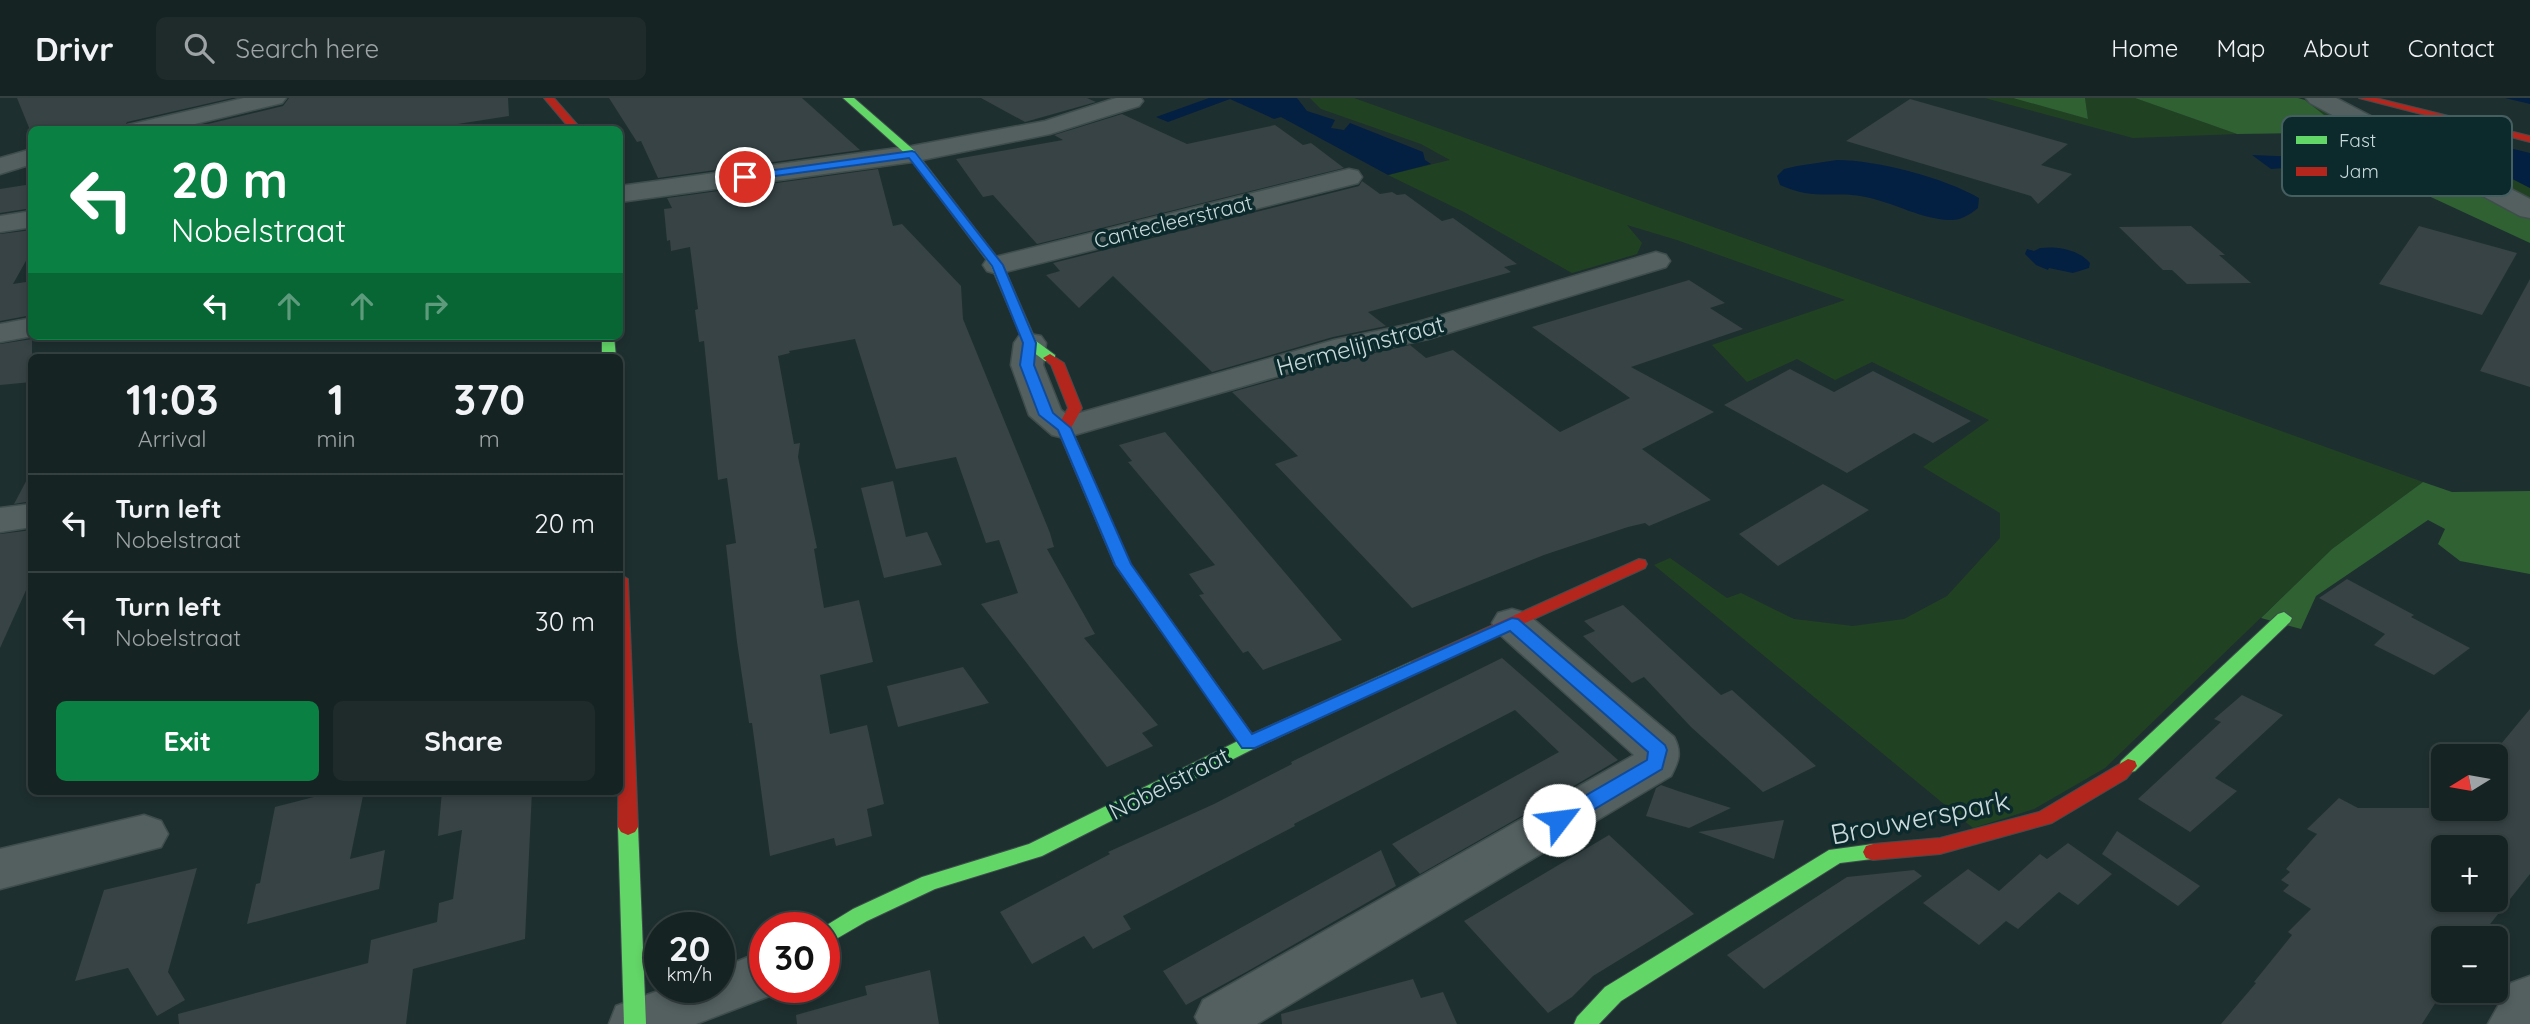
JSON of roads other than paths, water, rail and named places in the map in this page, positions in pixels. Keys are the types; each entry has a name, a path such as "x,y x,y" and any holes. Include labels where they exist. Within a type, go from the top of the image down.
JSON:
{"main road":[{"path":"550,98 574,126"},
{"path":"848,98 912,154 998,265 1030,343"},
{"path":"2364,98 2437,116"},
{"path":"2512,135 2530,139"},
{"path":"1064,428 1123,565 1248,743"},
{"name":"Nobelstraat","path":"840,927 929,883 1035,850 1248,743 1639,564"},
{"name":"Brouwerspark","path":"1585,1024 1613,994 1836,856 1940,846 2045,818 2119,774 2284,618"},
{"path":"623,668 635,1024"}],"street":[{"path":"154,126 274,98"},
{"path":"2318,98 2352,116"},
{"path":"623,194 912,154 1050,127 1136,103"},
{"path":"0,166 28,157"},
{"name":"Cantecleerstraat","path":"998,265 1349,177"},
{"path":"2504,196 2530,210"},
{"path":"0,224 28,220"},
{"name":"Hermelijnstraat","path":"1064,428 1345,347 1417,332 1656,261"},
{"path":"0,333 28,328"},
{"path":"1030,343 1027,365 1046,415 1064,428"},
{"path":"0,520 28,515"},
{"path":"1222,1017 1656,764 1658,750 1512,623"},
{"path":"0,869 144,834"},
{"path":"635,1024 749,981"},
{"path":"2515,1024 2530,999"}],"water":[{"path":"1209,98 1297,98 1307,111 1335,120 1331,128 1344,130 1350,123 1423,152 1425,160 1431,164 1388,175 1281,117 1274,119 1230,99 1168,122 1156,117"},
{"path":"2375,98 2530,98 2530,188 2512,179 2512,116 2411,116"},
{"path":"2252,155 2282,156 2282,168 2271,169"},
{"path":"1837,160 1871,163 1930,177 1979,198 1978,208 1961,218 1939,219 1870,198 1805,193 1780,185 1777,176 1784,169"},
{"path":"2040,248 2060,248 2073,252 2090,263 2089,268 2073,273 2049,268 2048,270 2036,265 2025,254 2027,249 2034,251"}]}
